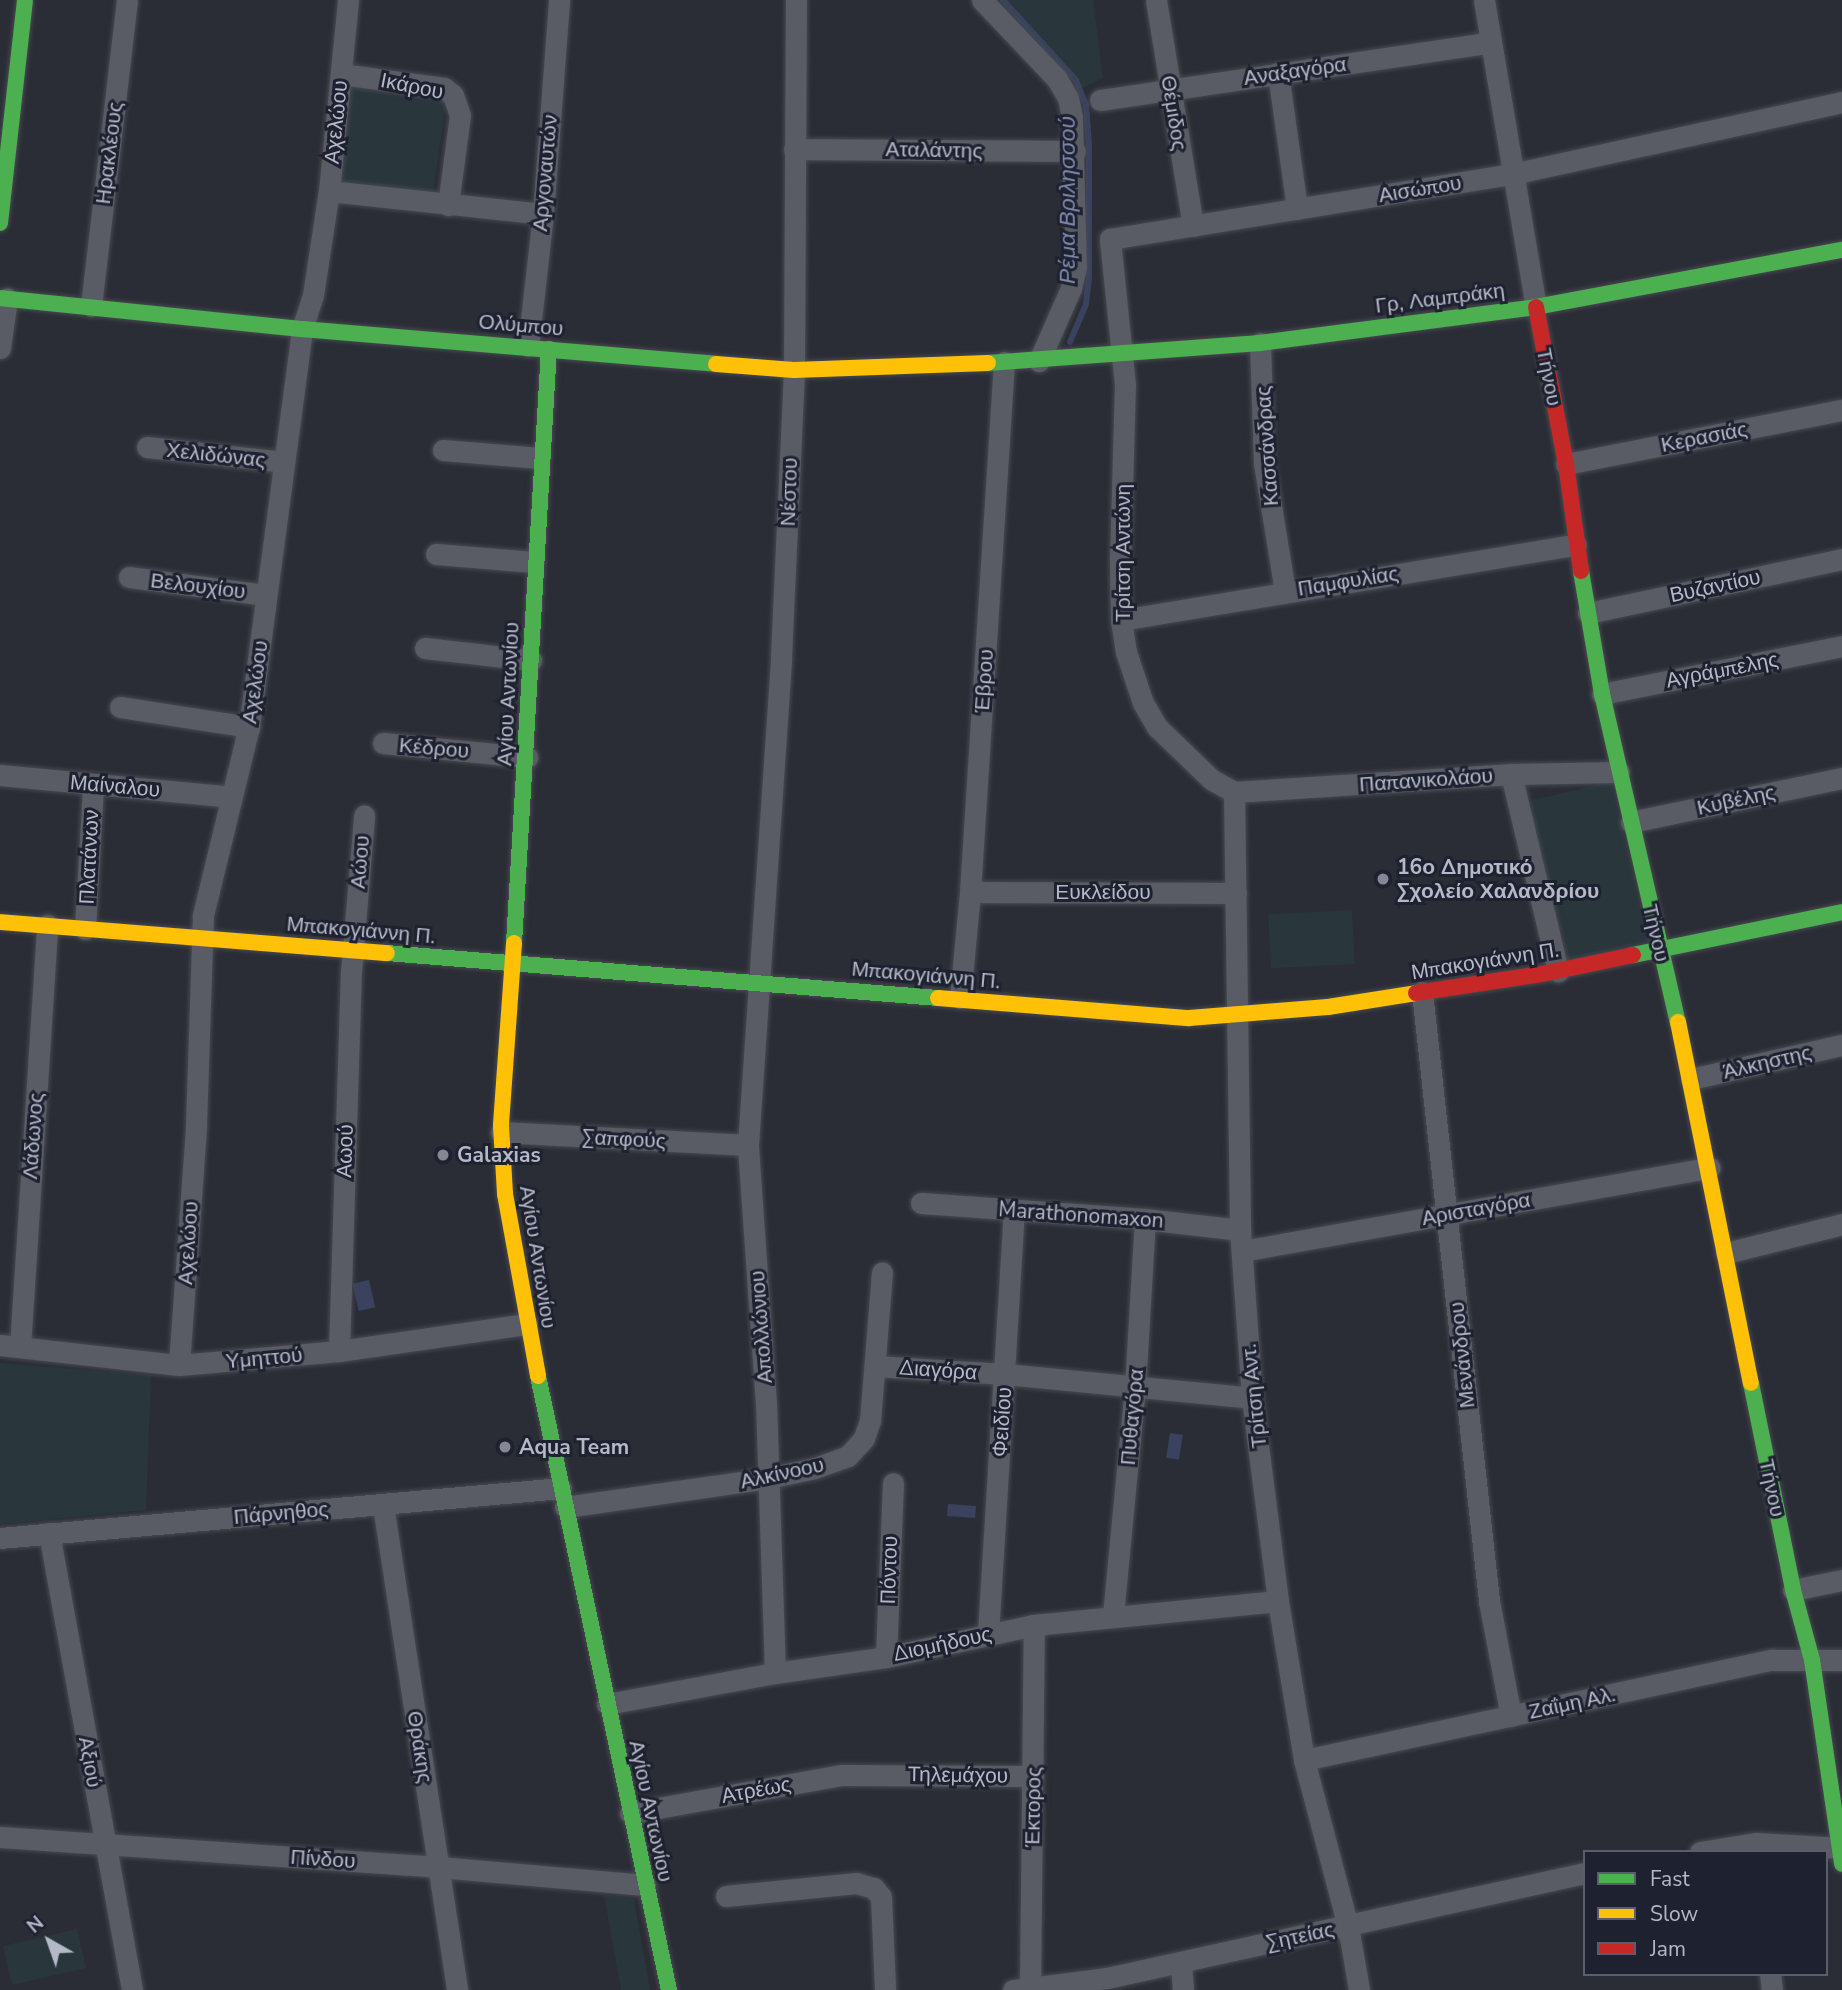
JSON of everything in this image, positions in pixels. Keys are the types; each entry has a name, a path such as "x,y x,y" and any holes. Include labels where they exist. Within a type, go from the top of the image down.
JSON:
{"street":[{"path":"0,223 25,0"},
{"name":"Ηρακλέους","path":"91,306 127,0"},
{"name":"Αχελώου","path":"179,1365 196,1125 203,915 249,727 302,329 313,295 328,191 348,0"},
{"name":"Αργοναυτών","path":"538,348 543,214 559,0"},
{"name":"Νέστου","path":"757,982 781,657 794,370 796,0"},
{"path":"982,0 1047,67 1063,88 1072,117 1075,151 1074,278 1039,361"},
{"name":"Θέμιδος","path":"1156,0 1193,226"},
{"name":"Τήνου","path":"1484,0 1512,174 1566,464 1576,545 1602,694 1692,1079 1793,1590 1812,1660 1841,1853"},
{"name":"Αναξαγόρα","path":"1100,100 1491,42"},
{"path":"1278,73 1297,209"},
{"name":"Ικάρου","path":"341,74 444,88 453,95 460,115 448,205"},
{"name":"Αισώπου","path":"1121,356 1110,239 1512,174 1842,102"},
{"name":"Αταλάντης","path":"794,149 1075,151"},
{"path":"328,191 543,214"},
{"name":"Γρ, Λαμπράκη","path":"1039,361 1260,343 1536,307 1842,250"},
{"path":"0,348 3,298"},
{"name":"Ολύμπου","path":"3,298 302,329 794,370 1039,361"},
{"name":"Κασσάνδρας","path":"1260,343 1264,463 1285,591"},
{"name":"Αγίου Αντωνίου","path":"538,348 540,458 527,757 501,1132 505,1194 527,1324 669,1990"},
{"name":"Τρίτση Αντώνη","path":"1121,356 1125,397 1121,620 1130,669 1151,719 1168,740 1211,779 1234,792"},
{"name":"Έβρου","path":"960,998 970,892 1004,362"},
{"name":"Κερασιάς","path":"1566,464 1842,410"},
{"name":"Χελιδώνας","path":"147,447 284,463"},
{"path":"443,450 540,458"},
{"name":"Παμφυλίας","path":"1121,620 1576,545"},
{"path":"436,554 534,562"},
{"name":"Βυζαντίου","path":"1588,613 1842,559"},
{"name":"Βελουχίου","path":"130,577 266,595"},
{"name":"Αγράμπελης","path":"1602,694 1842,646"},
{"path":"425,648 531,660"},
{"path":"120,707 249,727"},
{"name":"Κέδρου","path":"383,743 527,757"},
{"name":"Παπανικολάου","path":"1234,792 1511,774 1619,772"},
{"path":"1511,774 1558,971"},
{"name":"Μαίναλου","path":"0,775 231,797"},
{"name":"Κυβέλης","path":"1631,822 1842,778"},
{"name":"Πλατάνων","path":"85,929 93,785"},
{"name":"Τρίτση Αντ.","path":"1234,792 1241,1240 1252,1398 1278,1601 1304,1760 1348,1926 1359,1990"},
{"name":"Αώου","path":"353,950 364,816"},
{"name":"Ευκλείδου","path":"970,892 1236,893"},
{"name":"Μπακογιάννη Π.","path":"0,922 960,998 1147,1016 1237,1017 1328,1007 1558,971 1842,912"},
{"name":"Λάδωνος","path":"10,1346 47,925"},
{"name":"Αωού","path":"339,1351 353,950"},
{"name":"Απολλώνιου","path":"757,982 748,1145 766,1404 775,1673"},
{"name":"Μενάνδρου","path":"1422,992 1489,1601 1511,1716"},
{"name":"Άλκηστης","path":"1692,1079 1842,1045"},
{"name":"Σαπφούς","path":"501,1132 748,1145"},
{"name":"Αρισταγόρα","path":"1241,1240 1446,1214 1710,1168"},
{"name":"Marathonomaxon","path":"921,1203 1145,1219 1241,1240"},
{"name":"Φειδίου","path":"988,1634 1014,1209"},
{"name":"Πυθαγόρα","path":"1113,1615 1135,1387 1145,1219"},
{"path":"1726,1253 1842,1224"},
{"name":"Αλκίνοου","path":"563,1498 768,1478 815,1468 855,1451 864,1438 870,1421 883,1272"},
{"name":"Υμηττού","path":"10,1346 179,1365 339,1351 527,1324"},
{"name":"Διαγόρα","path":"875,1367 1005,1374 1252,1398"},
{"name":"Πόντου","path":"886,1657 892,1483"},
{"name":"Πάρνηθος","path":"0,1538 383,1505 563,1498"},
{"name":"Θράκης","path":"383,1505 457,1990"},
{"name":"Αξιού","path":"49,1534 132,1990"},
{"path":"1793,1590 1842,1580"},
{"name":"Διομήδους","path":"607,1704 775,1673 886,1657 1034,1625 1113,1615 1278,1601"},
{"name":"Έκτορος","path":"1022,1989 1033,1776 1034,1625"},
{"name":"Ζαΐμη Αλ.","path":"1304,1760 1772,1660 1842,1660"},
{"name":"Τηλεμάχου","path":"883,1774 1033,1776"},
{"name":"Ατρέως","path":"630,1813 841,1775 883,1774"},
{"name":"Πίνδου","path":"0,1837 439,1867 645,1885"},
{"path":"1724,1850 1785,1850"},
{"name":"Σητείας","path":"1022,1989 1107,1978 1348,1926 1472,1895 1583,1873"},
{"path":"726,1896 856,1883 874,1888 881,1897 885,1990"},
{"path":"1181,1962 1183,1990"}],"shaded area":[{"path":"992,0 1093,0 1103,78 1074,92"},
{"path":"344,80 447,94 433,194 330,180"},
{"path":"1611,782 1648,941 1565,960 1528,801"},
{"path":"1352,910 1355,964 1271,968 1268,914"},
{"path":"0,1363 151,1375 146,1510 0,1524"},
{"path":"604,1895 634,1899 650,1990 621,1990"},
{"path":"77,1929 86,1968 12,1985 3,1946"}],"water":[{"path":"369,1280 375,1307 359,1311 352,1284"},
{"path":"1170,1433 1183,1435 1179,1460 1166,1458"},
{"path":"948,1504 976,1506 975,1518 947,1516"}],"waterway":[{"name":"Ρέμα Βριλησσού","path":"1003,0 1076,80 1086,105 1089,145 1089,278 1086,304 1070,342"}],"traffic: fast":[{"path":"0,223 25,0"},
{"path":"988,363 1260,343 1536,307 1842,250"},
{"path":"0,298 302,329 716,364"},
{"path":"514,943 549,349"},
{"path":"1581,571 1602,694 1678,1022"},
{"path":"1633,955 1842,912"},
{"path":"387,953 938,998"},
{"path":"538,1376 669,1990"},
{"path":"1751,1383 1793,1590 1812,1660 1842,1864"}],"traffic: slow":[{"path":"716,364 794,370 988,363"},
{"path":"0,922 387,953"},
{"path":"514,943 501,1126 505,1194 538,1376"},
{"path":"938,998 1189,1018 1328,1007 1416,993"},
{"path":"1678,1022 1751,1383"}],"traffic: jam":[{"path":"1536,307 1566,464 1581,571"},
{"path":"1416,993 1542,974 1633,955"}],"place":[{"name":"16ο Δημοτικό Σχολείο Χαλανδρίου","path":"1383,879"},
{"name":"Galaxias","path":"443,1155"},
{"name":"Aqua Team","path":"505,1447"}]}
